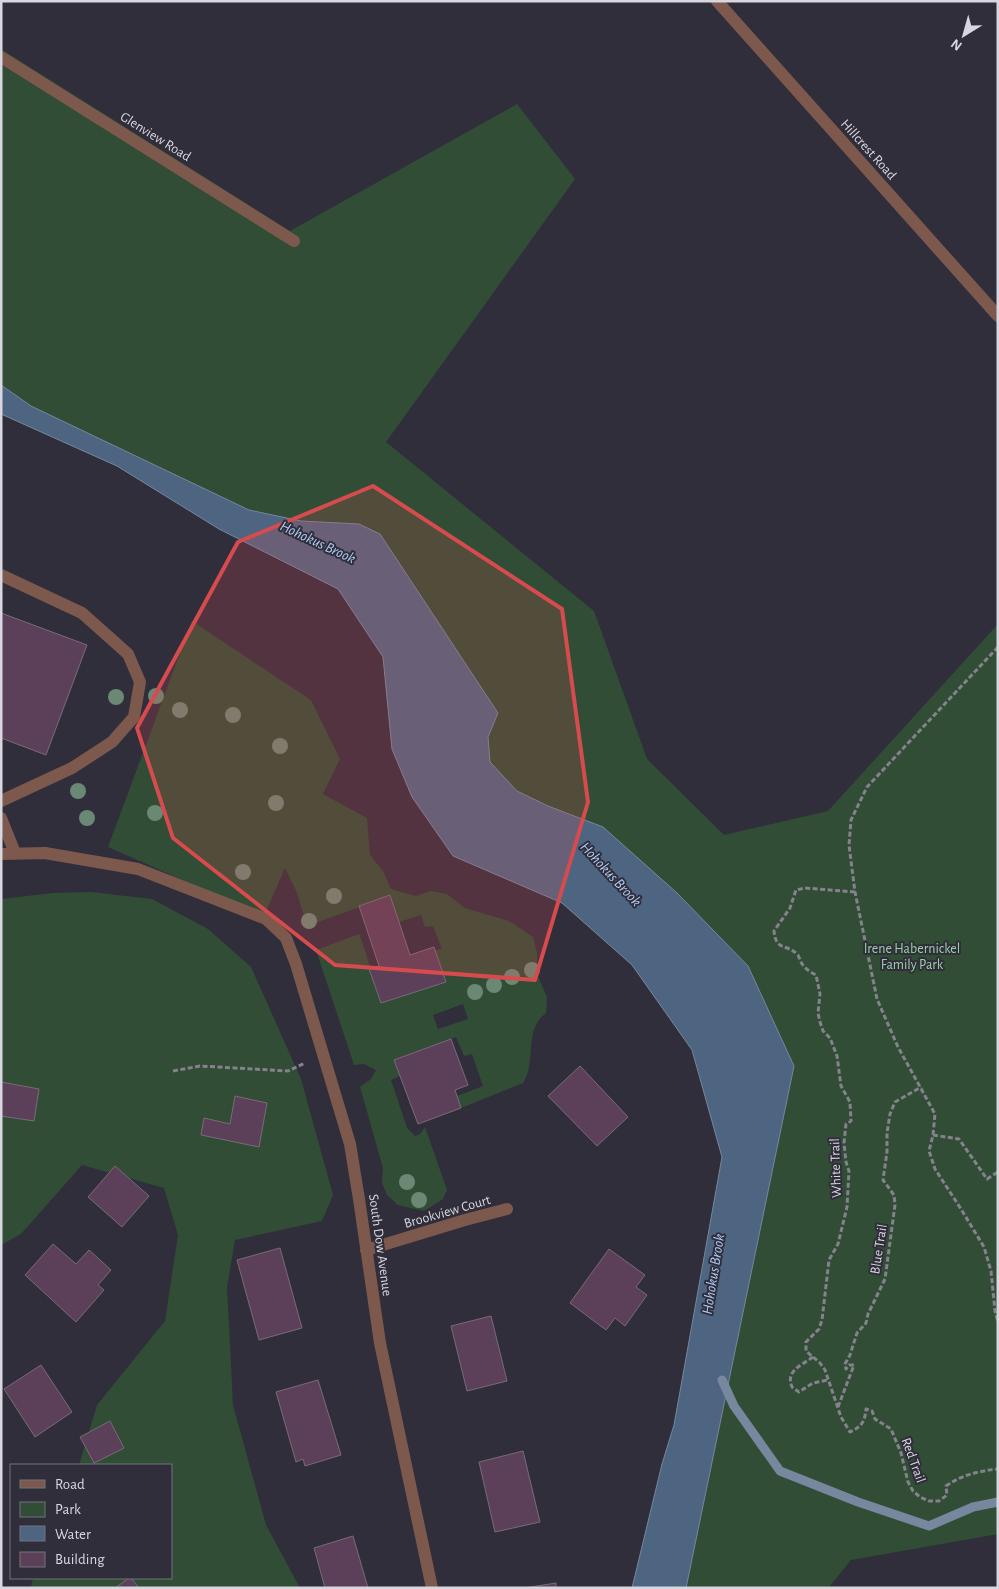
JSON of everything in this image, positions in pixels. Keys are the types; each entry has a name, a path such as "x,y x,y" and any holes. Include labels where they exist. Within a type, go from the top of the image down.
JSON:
{"street":[{"name":"Hillcrest Road","path":"718,1 998,316"},
{"name":"Glenview Road","path":"1,58 294,241"},
{"path":"1,575 82,613 128,654 140,682 134,717 112,742 72,768 1,801"},
{"path":"1,818 15,853 1,854"},
{"name":"South Dow Avenue","path":"15,853 45,853 138,868 266,919 286,938 296,964 350,1144 380,1343 432,1588"},
{"name":"Brookview Court","path":"366,1250 507,1209"}],"path":[{"path":"998,647 867,787 851,820 849,846 855,892 877,998 898,1047 935,1114 929,1151 935,1169 984,1247 991,1271 998,1322"},
{"name":"White Trail","path":"850,1432 838,1408 825,1370 806,1351 806,1342 819,1329 822,1320 829,1260 838,1244 847,1207 849,1171 844,1143 846,1124 851,1121 852,1112 850,1102 841,1086 837,1056 830,1038 823,1031 820,1022 818,1013 820,994 816,976 802,965 798,955 781,947 775,940 774,931 790,908 796,890 805,888 855,892"},
{"path":"173,1071 200,1066 288,1071 324,1055"},
{"name":"Blue Trail","path":"838,1408 854,1365 849,1365 846,1368 846,1364 857,1333 866,1323 870,1309 885,1279 890,1253 896,1205 894,1196 883,1180 890,1114 895,1102 921,1087"},
{"path":"933,1135 959,1139 987,1179 998,1172"},
{"path":"814,1357 792,1371 790,1377 792,1387 799,1392 813,1383 828,1380"},
{"name":"Red Trail","path":"850,1432 860,1427 865,1418 866,1409 872,1411 875,1419 891,1429 901,1453 908,1482 913,1491 920,1498 929,1501 939,1501 947,1496 946,1486 954,1480 972,1473 998,1469"}],"highlighted area":[{"path":"373,486 562,609 588,802 535,980 335,965 173,838 137,728 238,542"}],"green space":[{"name":"Irene Habernickel Family Park","path":"1,49 290,231 517,104 575,179 386,442 594,611 647,759 724,835 828,811 998,624 998,1534 851,1560 828,1588 686,1588 794,1066 748,966 548,806 517,791 490,762 488,737 498,713 380,534 359,524 301,521 249,510 31,406 1,385"},
{"path":"192,621 311,700 340,759 323,794 367,818 370,855 383,871 391,889 416,896 430,891 447,894 465,908 509,921 533,937 537,953 537,974 547,997 546,1013 539,1020 532,1037 529,1065 523,1083 461,1108 457,1096 483,1086 472,1054 464,1056 456,1037 394,1060 400,1076 391,1080 407,1128 415,1136 420,1134 425,1127 447,1190 443,1199 424,1211 398,1205 387,1195 382,1183 383,1168 360,1087 371,1079 376,1070 364,1064 354,1065 316,950 359,934 381,1003 445,982 435,950 442,949 433,926 425,927 421,915 399,922 390,896 307,926 297,893 285,868 264,916 108,847","holes":["463,1004 468,1019 438,1029 433,1015"]},
{"path":"91,892 152,899 208,929 251,967 301,1079 333,1195 322,1221 235,1240 227,1287 233,1405 266,1525 300,1588 31,1588 33,1579 172,1579 172,1464 79,1464 97,1405 165,1321 178,1235 164,1188 82,1165 21,1234 1,1245 1,899 53,893"}],"water":[{"name":"Hohokus Brook","path":"1,385 31,406 249,510 301,521 359,524 380,534 498,713 488,737 490,762 517,791 548,806 603,827 677,893 748,966 794,1066 686,1588 632,1588 662,1464 674,1425 722,1157 692,1050 632,965 562,903 453,856 412,797 392,749 383,657 338,589 219,529 117,466 1,414"}],"building":[{"path":"1,613 87,645 46,755 1,738"},
{"path":"390,895 410,955 434,947 446,982 381,1003 369,969 379,966 359,906"},
{"path":"451,1039 468,1085 455,1090 461,1108 418,1124 394,1060"},
{"path":"580,1066 628,1117 597,1146 548,1096"},
{"path":"1,1082 39,1089 34,1121 1,1116"},
{"path":"235,1096 267,1103 259,1147 201,1135 204,1118 230,1124"},
{"path":"115,1166 149,1196 122,1227 88,1197"},
{"path":"53,1244 76,1264 89,1250 111,1270 98,1285 104,1290 76,1322 25,1275"},
{"path":"280,1248 302,1328 259,1340 237,1260"},
{"path":"609,1249 645,1275 636,1287 647,1295 625,1326 615,1318 606,1330 570,1303"},
{"path":"491,1316 507,1381 467,1391 451,1326"},
{"path":"41,1365 72,1412 35,1437 4,1389"},
{"path":"318,1380 341,1455 305,1466 303,1459 296,1462 276,1392"},
{"path":"110,1421 124,1448 94,1463 80,1437"},
{"path":"523,1451 540,1522 495,1532 479,1462"},
{"path":"353,1536 368,1588 325,1588 314,1548"},
{"path":"128,1579 132,1579 139,1588 115,1588"},
{"path":"556,1583 556,1588 524,1588"}],"waterway":[{"path":"722,1380 734,1406 780,1471 858,1502 929,1526 973,1507 998,1502"}]}
